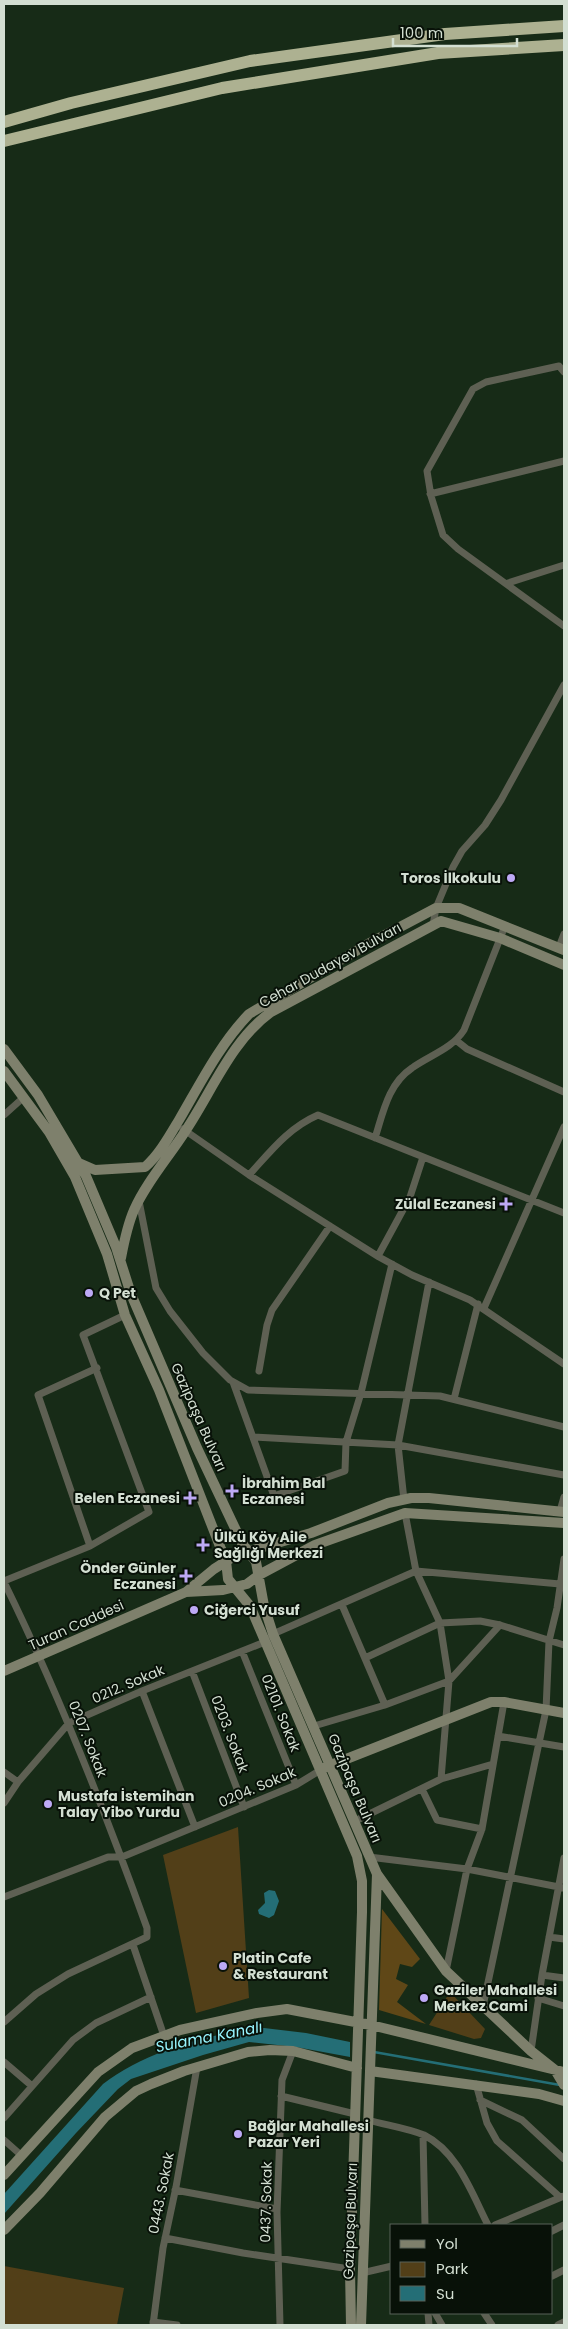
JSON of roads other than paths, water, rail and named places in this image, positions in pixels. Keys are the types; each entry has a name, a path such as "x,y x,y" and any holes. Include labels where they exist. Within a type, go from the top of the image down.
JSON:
{"highway":[{"path":"4,122 70,103 250,61 445,34 564,26"},
{"path":"4,141 49,128 222,88 438,53 564,45"},
{"path":"4,113 70,103"},
{"path":"4,147 49,128"}],"street":[{"path":"564,372 559,366 486,382 472,389 427,471 430,494 443,535 458,549 508,583 564,626"},
{"path":"430,494 564,461"},
{"path":"508,583 564,565"},
{"path":"433,924 436,908 453,867 462,851 485,825 501,800 564,684"},
{"name":"Cehar Dudayev Bulvarı","path":"79,1164 95,1170 145,1167 152,1162 233,1030 249,1014 368,944 436,908 459,908 562,948"},
{"name":"Cehar Dudayev Bulvarı","path":"121,1262 125,1235 139,1202 241,1042 258,1021 270,1012 441,921 500,938 564,965"},
{"path":"375,1138 385,1105 395,1084 410,1069 457,1041 464,1030 505,926"},
{"path":"562,948 564,934"},
{"path":"457,1041 467,1049 564,1092"},
{"name":"Gazipaşa Bulvarı","path":"4,1050 38,1095 86,1176 121,1262 131,1294 185,1421 242,1543 256,1562 269,1638 319,1771 357,1856 362,1881 350,2269 351,2325"},
{"name":"Gazipaşa Bulvarı","path":"4,1070 49,1132 75,1178 107,1254 125,1315 159,1390 226,1561 228,1579 250,1606 269,1638 314,1726 377,1874 361,2325"},
{"path":"4,1114 24,1097"},
{"path":"249,1175 288,1132 318,1115 564,1213"},
{"path":"176,1124 249,1175 378,1256 428,1282 481,1306 564,1364"},
{"path":"454,1400 481,1306 532,1200 564,1127"},
{"path":"378,1256 407,1203 423,1157"},
{"path":"139,1202 156,1288 170,1312 203,1353 233,1382 248,1390 440,1396 564,1427"},
{"path":"260,1371 267,1325 272,1310 330,1226"},
{"path":"233,1382 274,1496 345,1471 346,1442 361,1393 392,1264"},
{"path":"404,1500 398,1445 428,1282"},
{"path":"4,1581 90,1546 149,1512 83,1334 125,1315"},
{"path":"90,1546 38,1395 97,1368"},
{"path":"253,1437 398,1445 564,1475"},
{"path":"186,1592 226,1561 311,1533 388,1503 429,1498 562,1512 564,1497"},
{"path":"186,1592 224,1590 247,1584 259,1575 315,1545 405,1513 564,1523"},
{"path":"405,1513 416,1571 440,1623 449,1681 441,1779"},
{"path":"483,2006 546,1710 549,1641 561,1609 560,1584 564,1558"},
{"path":"416,1571 560,1584"},
{"name":"0212. Sokak","path":"4,1803 18,1782 69,1724 142,1691 242,1651 416,1571"},
{"name":"0207. Sokak","path":"4,1581 41,1656 122,1857 148,1928 148,1937 133,1945"},
{"name":"Turan Caddesi","path":"4,1671 186,1592"},
{"path":"342,1605 385,1705"},
{"path":"365,1658 440,1623 480,1621 500,1625 564,1645"},
{"path":"314,1726 385,1705 449,1681 500,1625"},
{"name":"02101. Sokak","path":"242,1651 296,1785"},
{"name":"0203. Sokak","path":"192,1671 244,1807"},
{"path":"142,1691 194,1827"},
{"path":"319,1771 491,1702 504,1702 564,1713"},
{"path":"446,1971 467,1869 482,1830 504,1702"},
{"path":"498,1736 564,1748"},
{"path":"355,1821 441,1779 493,1764"},
{"name":"0204. Sokak","path":"4,1896 108,1857 122,1857 296,1785 319,1771"},
{"path":"4,1772 18,1782"},
{"path":"422,1789 437,1820 482,1830"},
{"path":"369,1857 467,1869 561,1887"},
{"path":"531,2051 538,1998 549,1937 561,1887 564,1858"},
{"path":"377,1874 446,1971 531,2051 560,2071 564,2085"},
{"path":"549,1937 564,1939"},
{"path":"4,2022 36,1994 68,1974 133,1945 164,2036"},
{"path":"542,1975 564,1978"},
{"path":"4,2118 73,2040 96,2024 151,1997"},
{"path":"538,1998 564,2006"},
{"path":"4,2175 98,2072 132,2048 180,2030 257,2013 287,2009 371,2025 560,2071"},
{"path":"4,2230 40,2193 105,2117 136,2091 197,2067 248,2052 293,2051 357,2064"},
{"name":"0437. Sokak","path":"280,2325 277,2209 281,2096 282,2080 293,2051"},
{"path":"4,2062 32,2086"},
{"name":"0443. Sokak","path":"153,2324 165,2238 197,2067"},
{"path":"370,2070 539,2094 564,2101"},
{"path":"476,2084 487,2123 497,2140 562,2196 497,2224"},
{"path":"281,2096 355,2114"},
{"path":"480,2100 522,2120 564,2159"},
{"path":"368,2120 423,2135 438,2144 455,2162 487,2224"},
{"path":"423,2135 425,2224"},
{"path":"4,2140 22,2156"},
{"path":"175,2190 277,2209"},
{"path":"165,2238 244,2253 277,2256 350,2269"},
{"path":"362,2273 390,2266"},
{"path":"435,2314 442,2325"},
{"path":"485,2314 492,2325"},
{"path":"558,2325 564,2322"},
{"path":"153,2324 177,2325"}],"water":[{"path":"269,1890 275,1891 279,1901 274,1915 269,1918 259,1914 258,1910 265,1903 264,1893"},
{"path":"264,2028 306,2033 350,2042 350,2057 296,2047 249,2042 131,2079 118,2089 76,2133 4,2214 4,2194 103,2084 139,2062 179,2045 222,2034"}],"waterway":[{"name":"Sulama Kanalı","path":"374,2052 560,2085"}],"place":[{"name":"Toros İlkokulu","path":"511,878"},
{"name":"Zülal Eczanesi","path":"506,1204"},
{"name":"Q Pet","path":"89,1293"},
{"name":"İbrahim Bal Eczanesi","path":"232,1491"},
{"name":"Belen Eczanesi","path":"190,1498"},
{"name":"Ülkü Köy Aile Sağlığı Merkezi","path":"203,1545"},
{"name":"Önder Günler Eczanesi","path":"186,1576"},
{"name":"Ciğerci Yusuf","path":"194,1610"},
{"name":"Mustafa İstemihan Talay Yibo Yurdu","path":"48,1804"},
{"name":"Platin Cafe & Restaurant","path":"223,1966"},
{"name":"Gaziler Mahallesi Merkez Cami","path":"424,1998"},
{"name":"Bağlar Mahallesi Pazar Yeri","path":"238,2134"}]}
